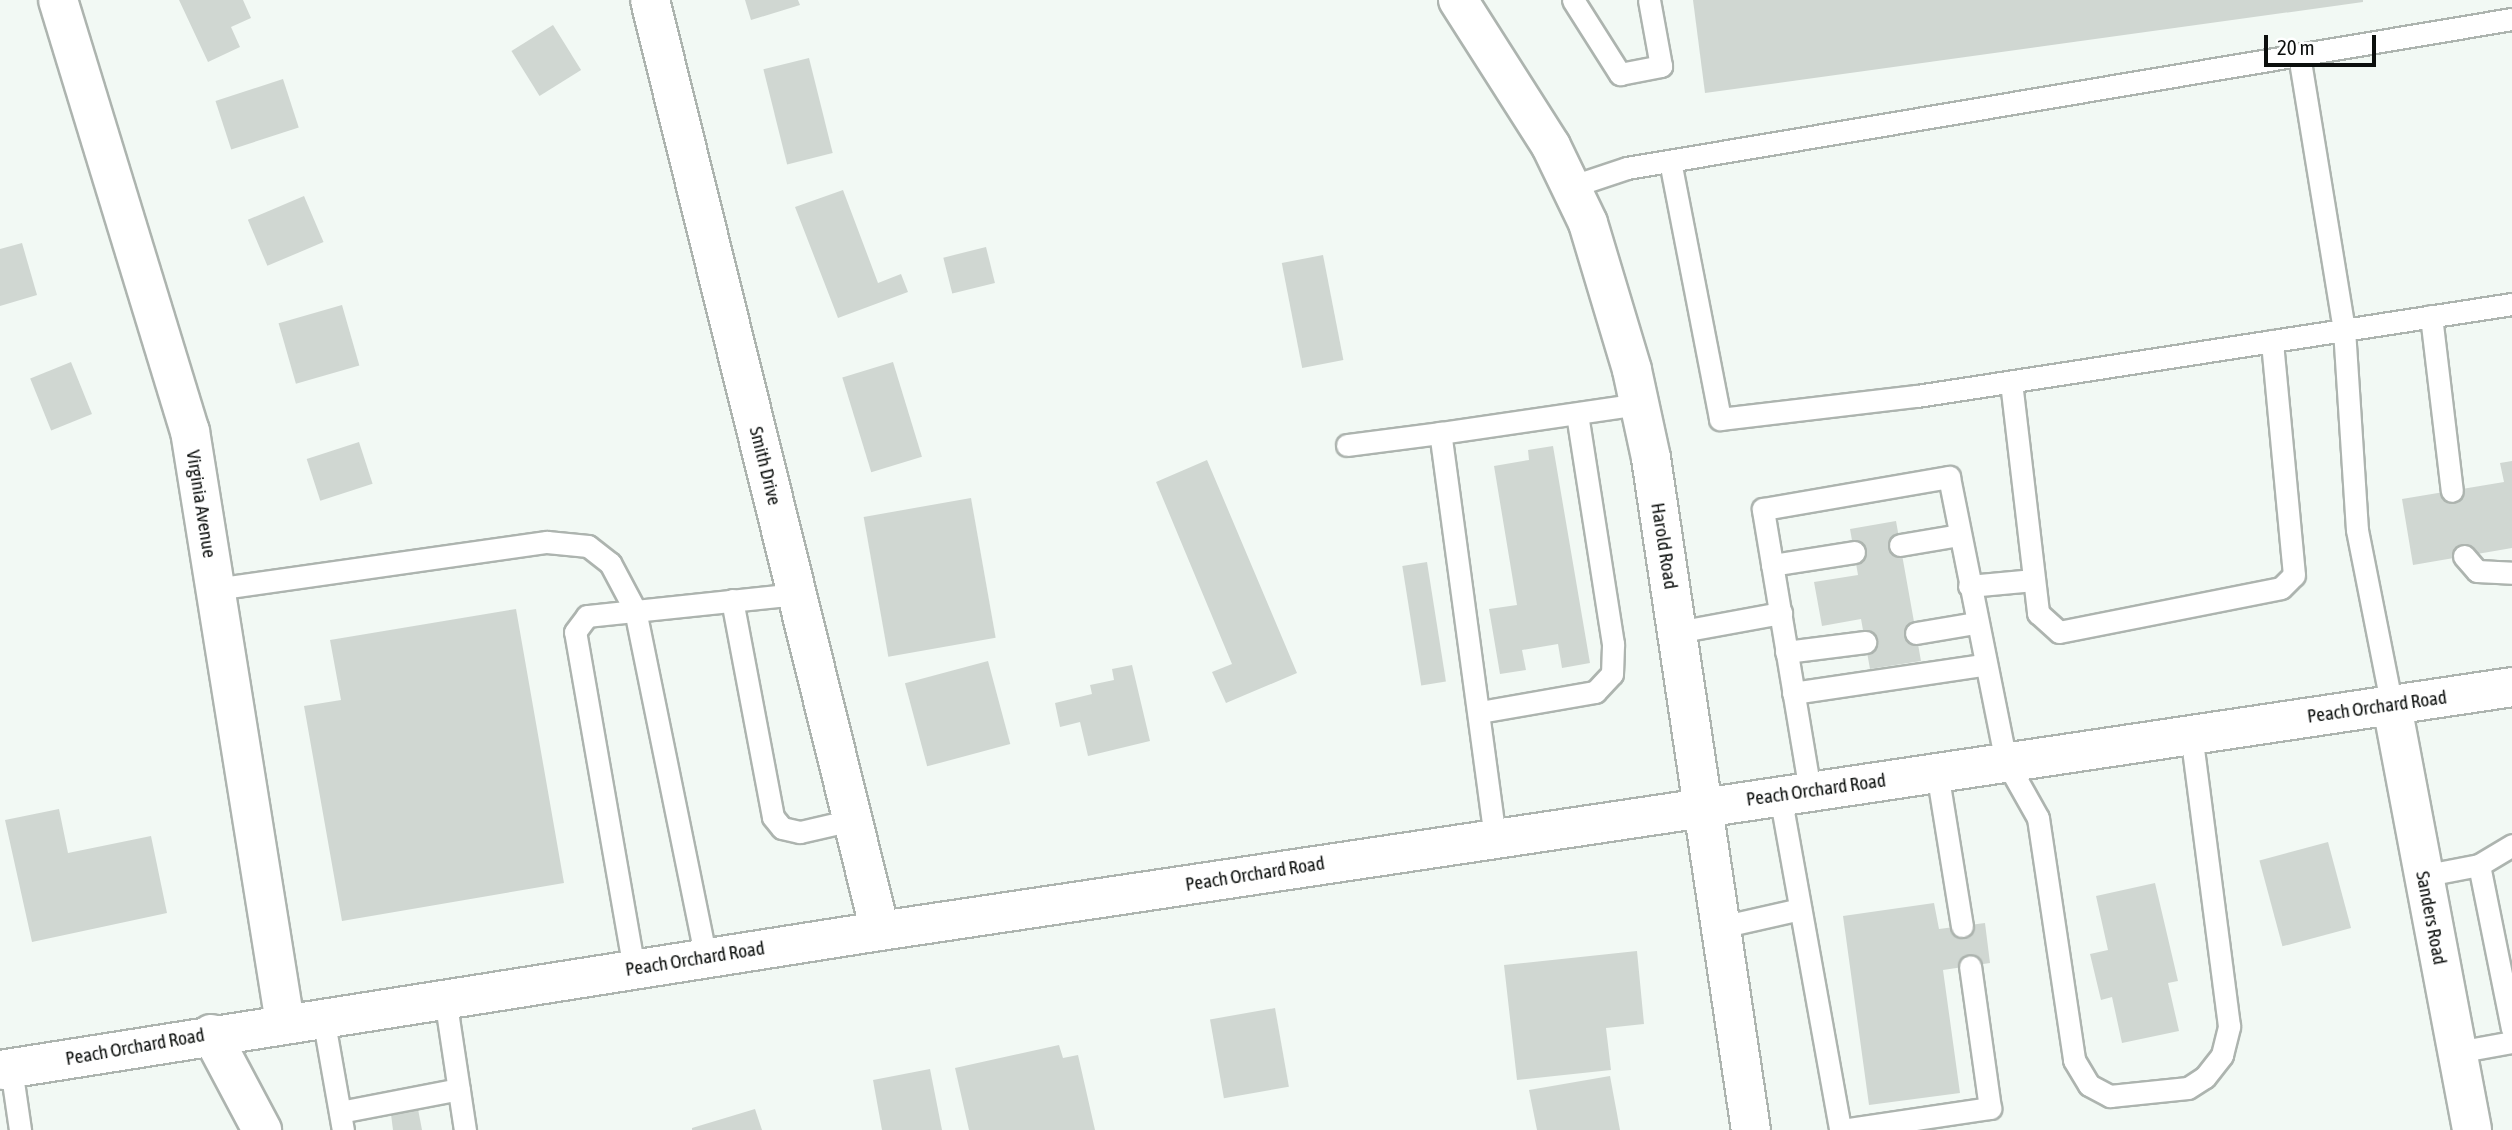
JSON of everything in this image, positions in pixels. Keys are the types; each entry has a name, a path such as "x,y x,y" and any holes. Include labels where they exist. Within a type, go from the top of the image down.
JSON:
{"street":[{"name":"Virginia Avenue","path":"58,0 190,431 285,1023"},
{"name":"Smith Drive","path":"650,0 880,931"},
{"name":"Harold Road","path":"1458,0 1551,145 1613,296 1651,458 1751,1130"},
{"name":"Peach Orchard Road","path":"6,1069 211,1034 880,931 2512,687"},
{"name":"Sanders Road","path":"2392,706 2472,1130"},
{"path":"211,1034 262,1130"}],"lane":[{"path":"1573,0 1620,75 1661,66 1649,0"},
{"path":"1570,187 1627,168 2512,19"},
{"path":"2299,55 2344,329 2357,530 2392,706"},
{"path":"1670,161 1720,419 2011,382 2512,304"},
{"path":"2431,316 2452,491"},
{"path":"2011,382 2038,613 2059,632 2281,588 2294,575 2272,341"},
{"path":"1348,445 1577,415 1638,404"},
{"path":"1480,712 1595,692 1612,674 1613,644 1577,415"},
{"path":"1440,433 1496,838"},
{"path":"1970,966 1990,1108 1841,1130 1800,909 1793,693 1763,509 1949,477 1983,665 2006,761 2038,818 2074,1060 2089,1085 2110,1096 2188,1088 2205,1077 2222,1055 2229,1026 2191,735"},
{"path":"1900,545 1959,535"},
{"path":"215,589 547,542 588,546 610,564 635,610 706,958"},
{"path":"1772,565 1854,552"},
{"path":"2463,556 2477,571 2512,573"},
{"path":"1969,586 2034,580"},
{"path":"634,969 575,632 587,616 796,594"},
{"path":"732,600 774,817 782,828 800,832 852,820"},
{"path":"1677,632 1781,613"},
{"path":"1916,633 1975,622"},
{"path":"1786,652 1865,642"},
{"path":"1793,693 1983,665"},
{"path":"1937,772 1962,926"},
{"path":"2422,876 2479,865 2512,845"},
{"path":"2479,865 2512,1029"},
{"path":"1721,927 1800,909"},
{"path":"445,998 465,1130"},
{"path":"323,1017 341,1121 459,1089"},
{"path":"2457,1052 2512,1042"},
{"path":"6,1069 20,1130"}],"building":[{"path":"179,0 243,0 251,18 231,27 240,47 208,62"},
{"path":"745,0 798,0 800,5 751,20"},
{"path":"1693,0 2363,0 2363,2 1705,93"},
{"path":"553,25 581,70 540,96 511,51"},
{"path":"809,58 833,153 787,164 763,69"},
{"path":"283,79 299,128 231,149 215,101"},
{"path":"843,190 878,283 901,274 908,292 838,318 795,207"},
{"path":"304,196 324,242 267,266 248,220"},
{"path":"22,243 37,295 0,306 0,249"},
{"path":"986,247 995,283 952,294 943,258"},
{"path":"1323,255 1343,360 1302,368 1282,263"},
{"path":"342,305 359,366 296,384 279,323"},
{"path":"71,362 92,414 51,430 30,378"},
{"path":"893,362 922,457 871,472 842,377"},
{"path":"359,442 373,484 320,501 307,459"},
{"path":"1553,446 1590,663 1562,668 1558,644 1522,650 1526,670 1500,674 1489,609 1517,605 1494,466 1529,460 1528,450"},
{"path":"1207,460 1297,673 1226,703 1212,672 1232,664 1156,482"},
{"path":"2512,461 2512,548 2413,565 2402,499 2504,482 2500,463"},
{"path":"971,498 996,638 888,657 864,517"},
{"path":"1896,521 1921,661 1870,669 1861,619 1822,626 1814,582 1858,575 1850,529"},
{"path":"1427,562 1446,682 1421,685 1402,566"},
{"path":"516,609 564,883 342,921 304,706 341,700 330,640"},
{"path":"988,661 1010,744 927,766 905,683"},
{"path":"1132,665 1150,741 1088,756 1080,722 1060,727 1055,703 1092,694 1090,685 1114,680 1112,669"},
{"path":"59,809 68,853 151,836 167,913 32,942 5,820"},
{"path":"2328,842 2351,928 2282,946 2259,860"},
{"path":"2155,883 2178,981 2168,983 2179,1031 2122,1043 2112,997 2101,1000 2090,954 2108,950 2096,896"},
{"path":"1934,903 1939,929 1985,923 1990,963 1943,970 1960,1093 1869,1105 1843,916"},
{"path":"1637,951 1644,1024 1606,1028 1611,1070 1517,1080 1504,965"},
{"path":"1275,1008 1289,1087 1224,1098 1210,1019"},
{"path":"1059,1045 1063,1058 1078,1055 1095,1130 969,1130 955,1068"},
{"path":"930,1069 942,1130 882,1130 873,1080"},
{"path":"1610,1076 1620,1130 1537,1130 1529,1090"},
{"path":"418,1109 422,1130 393,1130 391,1114"},
{"path":"755,1109 762,1130 692,1130 692,1128"}]}
